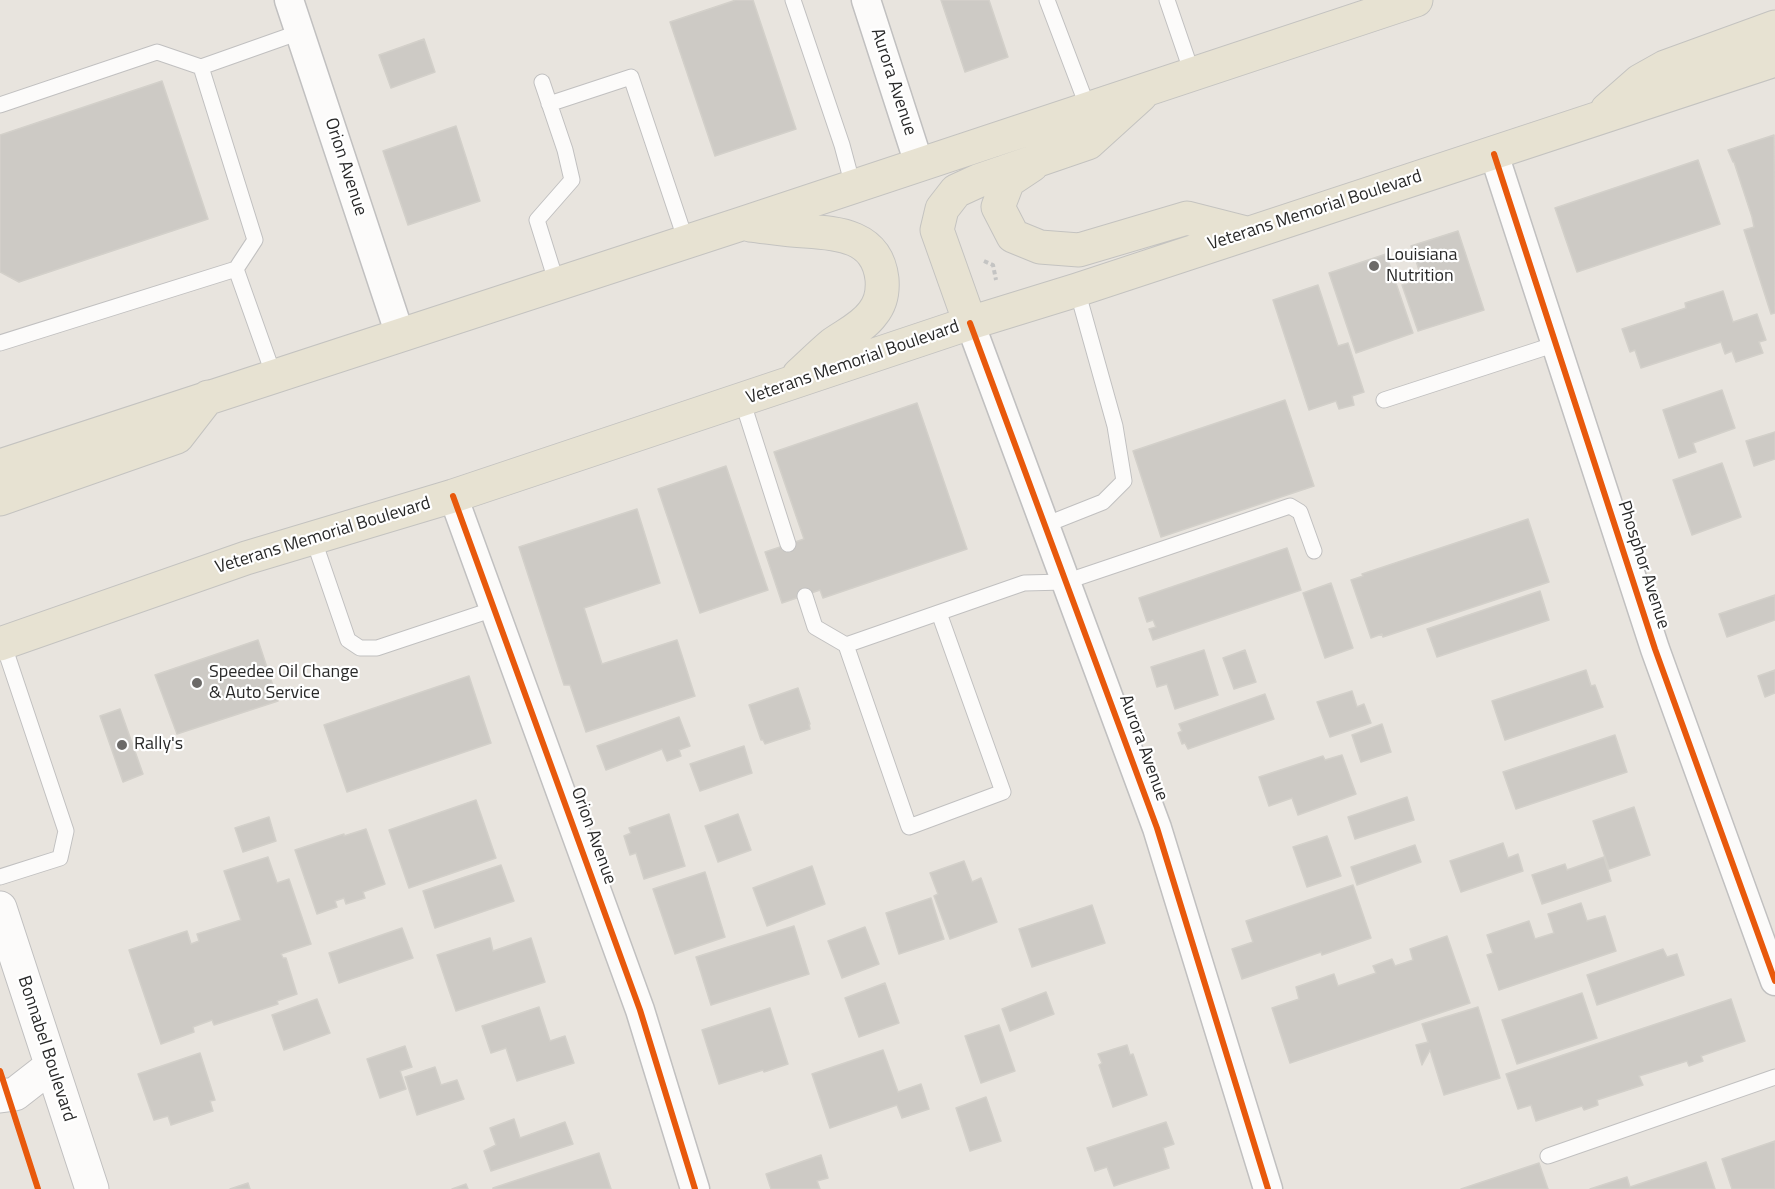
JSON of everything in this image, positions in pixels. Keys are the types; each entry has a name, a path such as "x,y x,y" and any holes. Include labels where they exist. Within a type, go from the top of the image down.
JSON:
{"main road":[{"path":"0,466 1416,0"},
{"path":"1596,119 1640,81 1665,66 1775,27"},
{"name":"Veterans Memorial Boulevard","path":"5,635 246,558 453,496 970,323 1494,154 1775,60"},
{"path":"970,323 937,230 942,209 960,189 1088,143 1149,88"},
{"path":"1043,158 1008,181 999,207 1014,236 1040,247 1078,250 1187,218 1246,233"},
{"path":"741,224 826,232 849,237 869,250 881,270 883,288 875,312 832,346 789,385"},
{"path":"0,499 177,437 208,397"},
{"name":"Bonnabel Boulevard","path":"0,908 92,1189"},
{"path":"0,1096 15,1094 51,1066"}],"street":[{"name":"Orion Avenue","path":"289,0 400,335"},
{"name":"Aurora Avenue","path":"866,0 919,164"},
{"name":"Phosphor Avenue","path":"1494,154 1655,649 1775,981"},
{"name":"Aurora Avenue","path":"970,323 1157,828 1268,1189"},
{"name":"Orion Avenue","path":"453,496 640,1010 695,1189"}],"lane":[{"path":"793,0 842,145 853,186"},
{"path":"1047,0 1088,108"},
{"path":"1167,0 1192,74"},
{"path":"0,105 157,52 201,67 300,32"},
{"path":"0,343 236,268 255,240 201,67"},
{"path":"549,104 631,77 686,241"},
{"path":"542,82 565,150 572,180 537,220 557,284"},
{"path":"236,268 274,376"},
{"path":"1045,525 1102,502 1124,481 1115,426 1077,290"},
{"path":"1384,399 1556,344"},
{"path":"742,400 788,544"},
{"path":"846,645 1024,583 1065,582 1290,506 1300,512 1314,551"},
{"path":"313,538 348,640 360,648 377,648 494,609"},
{"path":"805,596 815,627 846,645 909,827 1003,792 939,614"},
{"path":"0,877 60,858 66,831 5,635"},
{"path":"1548,1156 1775,1077"}],"building":[{"path":"736,0 753,0 796,129 715,156 670,22"},
{"path":"941,0 989,0 1008,57 965,72"},
{"path":"424,39 435,72 391,88 379,55"},
{"path":"162,81 208,219 19,282 0,272 0,135"},
{"path":"456,126 480,201 408,225 383,151"},
{"path":"1774,135 1775,313 1771,314 1744,230 1754,227 1752,217 1728,150"},
{"path":"1698,160 1720,224 1577,272 1555,208"},
{"path":"1458,231 1484,310 1418,331 1402,285 1421,276 1411,246"},
{"path":"1386,254 1413,333 1356,353 1329,273"},
{"path":"1318,285 1338,346 1348,343 1364,392 1352,396 1354,405 1339,409 1336,401 1309,410 1273,300"},
{"path":"1723,291 1733,322 1757,314 1766,340 1759,342 1763,353 1736,362 1732,351 1725,354 1721,342 1641,368 1635,350 1630,352 1622,329 1686,308 1685,303"},
{"path":"1722,390 1735,428 1693,443 1696,452 1679,458 1663,410"},
{"path":"1285,400 1314,486 1161,537 1133,451"},
{"path":"917,403 967,549 823,598 820,590 782,603 765,552 804,539 774,452"},
{"path":"1775,432 1775,459 1754,466 1746,441"},
{"path":"1722,463 1741,517 1692,535 1673,480"},
{"path":"726,466 768,590 700,613 658,489"},
{"path":"637,509 660,583 584,608 602,664 677,640 695,696 586,732 570,685 564,685 519,547"},
{"path":"1528,519 1549,582 1383,637 1382,634 1371,638 1351,580 1363,576 1362,574"},
{"path":"1287,548 1301,590 1153,640 1149,629 1156,627 1153,620 1147,622 1139,598"},
{"path":"1331,583 1353,648 1325,658 1303,593"},
{"path":"1540,591 1549,620 1437,657 1427,629"},
{"path":"1775,595 1775,620 1727,637 1719,614"},
{"path":"258,640 278,701 177,734 155,675"},
{"path":"1204,650 1218,695 1175,709 1167,684 1157,687 1151,667"},
{"path":"1245,650 1256,682 1234,689 1223,658"},
{"path":"1586,670 1591,686 1595,685 1603,707 1505,740 1492,701"},
{"path":"1775,670 1775,693 1765,697 1758,676"},
{"path":"469,676 491,743 347,792 324,725"},
{"path":"798,688 810,729 765,744 761,740 749,705"},
{"path":"1352,691 1357,707 1364,704 1371,723 1330,737 1317,702"},
{"path":"1265,694 1274,719 1188,749 1185,743 1182,744 1178,733 1182,731 1179,724"},
{"name":"Rally's","path":"120,709 143,774 123,782 100,716"},
{"path":"679,717 690,746 679,750 681,756 667,761 662,749 606,770 597,746"},
{"path":"1382,724 1391,752 1361,762 1352,735"},
{"path":"1615,735 1627,772 1516,809 1503,772"},
{"path":"744,746 752,773 700,791 690,764"},
{"path":"1342,755 1356,794 1298,815 1292,798 1269,806 1259,777 1323,756 1325,760"},
{"path":"1407,797 1414,820 1355,839 1348,817"},
{"path":"476,800 496,858 409,888 389,830"},
{"path":"1634,807 1650,855 1609,869 1593,821"},
{"path":"669,814 685,866 644,879 636,853 630,855 624,836 631,833 629,828"},
{"path":"738,814 751,850 718,862 705,826"},
{"path":"269,817 276,841 243,852 235,828"},
{"path":"366,829 385,884 363,892 365,898 346,904 344,898 335,901 337,907 317,914 295,850"},
{"path":"1327,836 1341,876 1307,887 1293,847"},
{"path":"1503,843 1508,858 1518,854 1523,871 1461,892 1450,861"},
{"path":"1415,845 1421,862 1357,885 1351,867"},
{"path":"268,857 277,883 289,879 311,944 281,954 283,958 286,958 297,994 277,1001 278,1004 214,1025 212,1020 193,1027 194,1032 161,1044 129,950 187,931 191,944 199,941 197,934 241,920 224,871"},
{"path":"1604,857 1611,881 1542,904 1532,875 1565,864 1567,870"},
{"path":"964,861 972,882 981,878 997,922 950,939 934,896 938,894 930,873"},
{"path":"501,865 514,901 435,928 423,891"},
{"path":"812,866 825,904 767,926 753,888"},
{"path":"705,872 725,937 675,954 653,889"},
{"path":"1353,885 1371,938 1322,955 1321,952 1242,979 1232,949 1253,942 1246,921"},
{"path":"931,898 944,939 899,954 886,913"},
{"path":"1581,903 1587,921 1605,916 1616,951 1499,990 1487,955 1493,953 1487,935 1529,921 1535,939 1554,933 1548,914"},
{"path":"1092,905 1105,943 1032,967 1019,929"},
{"path":"794,926 809,974 711,1005 696,957"},
{"path":"865,927 879,964 842,978 828,941"},
{"path":"402,928 413,958 339,983 329,953"},
{"path":"1447,936 1470,1003 1290,1063 1272,1008 1299,999 1296,987 1334,974 1338,986 1376,973 1373,966 1392,959 1395,966 1413,960 1410,949"},
{"path":"490,938 493,951 531,938 545,982 456,1011 437,955"},
{"path":"1663,949 1667,957 1677,954 1684,975 1597,1005 1587,975"},
{"path":"885,983 899,1023 859,1037 845,998"},
{"path":"1046,992 1054,1014 1010,1031 1002,1009"},
{"path":"1582,993 1597,1038 1517,1064 1502,1020"},
{"path":"317,999 330,1033 284,1050 272,1015"},
{"path":"1731,999 1745,1041 1701,1056 1703,1061 1689,1066 1687,1061 1639,1076 1643,1085 1597,1100 1598,1105 1584,1110 1582,1106 1536,1121 1531,1105 1518,1109 1506,1074"},
{"path":"539,1007 550,1041 565,1036 574,1063 517,1081 506,1048 491,1053 482,1026"},
{"path":"1478,1007 1500,1078 1444,1095 1430,1050 1422,1065 1416,1045 1428,1042 1422,1024"},
{"path":"770,1008 788,1064 719,1084 702,1030"},
{"path":"999,1025 1015,1071 981,1083 965,1036"},
{"path":"1127,1045 1130,1055 1133,1054 1147,1095 1113,1107 1099,1065 1102,1063 1098,1054"},
{"path":"405,1046 412,1067 400,1071 406,1089 380,1098 367,1059"},
{"path":"883,1050 898,1092 921,1084 929,1109 902,1118 897,1105 830,1128 812,1074"},
{"path":"200,1053 215,1100 210,1101 213,1111 171,1125 168,1116 154,1120 138,1074"},
{"path":"435,1067 441,1085 457,1080 464,1099 417,1115 405,1077"},
{"path":"986,1097 1001,1141 970,1151 956,1108"},
{"path":"514,1119 520,1138 565,1122 573,1144 491,1171 484,1151 496,1145 490,1128"},
{"path":"1166,1122 1174,1144 1163,1148 1169,1168 1114,1186 1107,1167 1095,1171 1087,1148"},
{"path":"1775,1141 1775,1189 1732,1189 1722,1159"},
{"path":"599,1153 611,1189 493,1189 493,1188"},
{"path":"821,1155 828,1178 817,1181 820,1189 771,1189 766,1174"},
{"path":"1706,1162 1715,1189 1590,1189 1627,1177 1630,1187"},
{"path":"1539,1163 1548,1189 1461,1189"},
{"path":"248,1183 250,1189 230,1189"},
{"path":"466,1184 468,1189 452,1189"}],"cycle path":[{"path":"1494,154 1655,649 1775,981"},
{"path":"970,323 1157,828 1268,1189"},
{"path":"453,496 640,1010 695,1189"},
{"path":"0,1071 38,1189"}],"place":[{"name":"Louisiana Nutrition","path":"1374,266"},
{"name":"Speedee Oil Change & Auto Service","path":"197,683"},
{"name":"Rally's","path":"122,745"}]}
